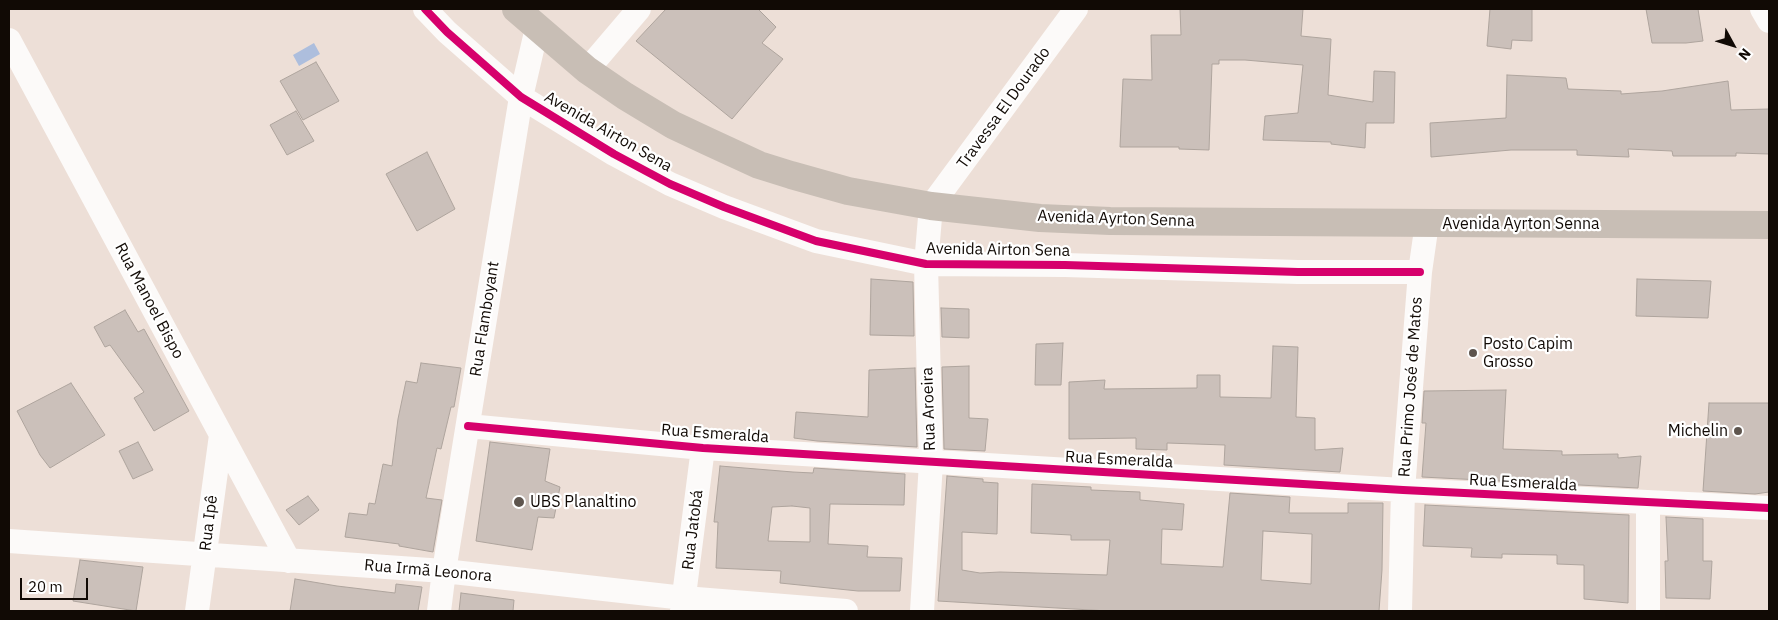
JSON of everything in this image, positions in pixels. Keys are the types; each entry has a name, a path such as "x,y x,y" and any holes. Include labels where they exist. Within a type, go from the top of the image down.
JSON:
{"highway":[{"name":"Avenida Ayrton Senna","path":"516,9 587,70 624,96 674,125 759,165 848,190 932,206 1040,218 1110,221 1769,225"}],"street":[{"name":"Avenida Airton Sena","path":"425,9 447,32 521,97 614,154 670,184 724,207 816,241 926,264 1065,265 1298,272 1420,272"},
{"path":"587,70 638,9"},
{"name":"Travessa El Dourado","path":"932,206 1076,9"},
{"path":"1762,9 1769,21"},
{"name":"Rua Flamboyant","path":"439,611 521,97 537,28"},
{"name":"Rua Manoel Bispo","path":"9,40 289,561"},
{"name":"Rua Aroeira","path":"922,611 931,462 926,264 932,206"},
{"name":"Rua Primo José de Matos","path":"1400,611 1403,490 1420,272 1428,223"},
{"name":"Rua Esmeralda","path":"468,426 703,448 1403,490 1769,508"},
{"name":"Rua Ipê","path":"197,611 221,434"},
{"name":"Rua Jatobá","path":"683,605 703,448"},
{"path":"1648,503 1648,611"},
{"name":"Rua Irmã Leonora","path":"9,541 444,571 683,605 846,611"}],"water":[{"path":"314,43 320,54 299,66 293,55"}],"building":[{"path":"666,9 758,9 776,27 762,43 783,59 732,119 636,41"},
{"path":"1180,9 1303,9 1301,36 1331,39 1328,95 1373,102 1374,71 1395,72 1394,123 1366,123 1365,148 1331,144 1331,142 1263,140 1265,116 1298,113 1303,65 1245,60 1219,60 1219,64 1212,64 1209,150 1179,149 1179,147 1120,147 1123,79 1152,80 1151,35 1181,35"},
{"path":"1490,9 1532,9 1532,41 1512,40 1511,49 1487,46"},
{"path":"1646,9 1698,9 1703,41 1652,43"},
{"path":"316,62 339,101 303,120 280,81"},
{"path":"1507,75 1566,78 1568,89 1621,91 1621,94 1662,91 1728,81 1731,110 1769,109 1769,154 1736,153 1736,156 1673,156 1672,151 1628,149 1629,157 1577,155 1577,150 1511,150 1431,157 1430,123 1506,118"},
{"path":"296,111 314,141 287,155 270,125"},
{"path":"427,152 455,209 417,231 386,174"},
{"path":"871,279 913,282 914,336 870,335"},
{"path":"1637,279 1711,281 1708,318 1636,316"},
{"path":"941,308 969,309 969,338 942,337"},
{"path":"125,310 138,332 144,329 189,411 154,431 134,398 144,392 110,345 105,347 94,327"},
{"path":"1063,343 1061,385 1035,385 1036,344"},
{"path":"1273,346 1298,347 1296,417 1315,418 1315,450 1343,448 1340,472 1224,465 1225,445 1167,443 1167,450 1136,449 1136,438 1069,439 1069,382 1105,380 1104,389 1197,388 1197,375 1220,375 1220,397 1271,398"},
{"path":"421,363 461,368 454,407 451,407 441,449 437,448 426,498 442,500 433,552 399,546 399,544 345,537 349,513 367,515 369,503 375,504 383,464 392,466 398,419 406,381 417,383"},
{"path":"969,366 969,418 988,419 985,451 944,449 942,367"},
{"path":"915,368 917,447 794,438 796,412 868,417 869,370"},
{"path":"71,383 105,435 50,468 40,455 17,411"},
{"path":"1506,390 1503,449 1562,451 1562,455 1618,454 1618,458 1641,456 1638,488 1422,477 1426,423 1422,423 1424,391"},
{"name":"Michelin","path":"1709,403 1769,403 1769,492 1755,494 1703,491"},
{"path":"138,442 153,470 133,479 119,451"},
{"name":"UBS Planaltino","path":"490,442 550,449 545,481 560,487 554,518 538,517 532,550 476,541"},
{"path":"720,466 813,473 814,468 905,474 904,505 830,504 828,544 868,546 867,557 902,558 900,591 858,591 780,583 781,571 716,568 718,522 714,522","holes":["792,506 810,508 810,542 768,541 772,507"]},
{"path":"947,476 983,479 983,482 998,483 997,534 962,532 962,570 980,573 1107,575 1110,540 1071,540 1071,535 1031,533 1032,484 1091,487 1091,490 1140,492 1140,500 1184,504 1182,530 1162,529 1161,564 1223,567 1230,493 1290,497 1289,513 1348,513 1348,503 1383,503 1379,611 1108,611 938,601","holes":["1263,531 1312,534 1311,584 1261,580"]},
{"path":"308,496 319,510 299,525 286,510"},
{"path":"1425,505 1629,515 1628,603 1584,599 1584,565 1557,564 1557,555 1502,554 1502,558 1471,557 1472,548 1423,546"},
{"path":"1666,517 1703,519 1703,561 1712,561 1710,599 1666,598 1665,561 1668,561"},
{"path":"80,560 143,567 136,611 73,601"},
{"path":"295,579 395,593 396,584 422,587 418,611 290,611"},
{"path":"461,593 514,600 513,611 459,611"}],"cycle path":[{"path":"425,9 447,32 521,97 614,154 670,184 724,207 816,241 926,264 1065,265 1298,272 1420,272"},
{"path":"468,426 703,448 1403,490 1769,508"}],"place":[{"name":"Posto Capim Grosso","path":"1473,353"},
{"name":"Michelin","path":"1738,431"},
{"name":"UBS Planaltino","path":"519,502"}]}
